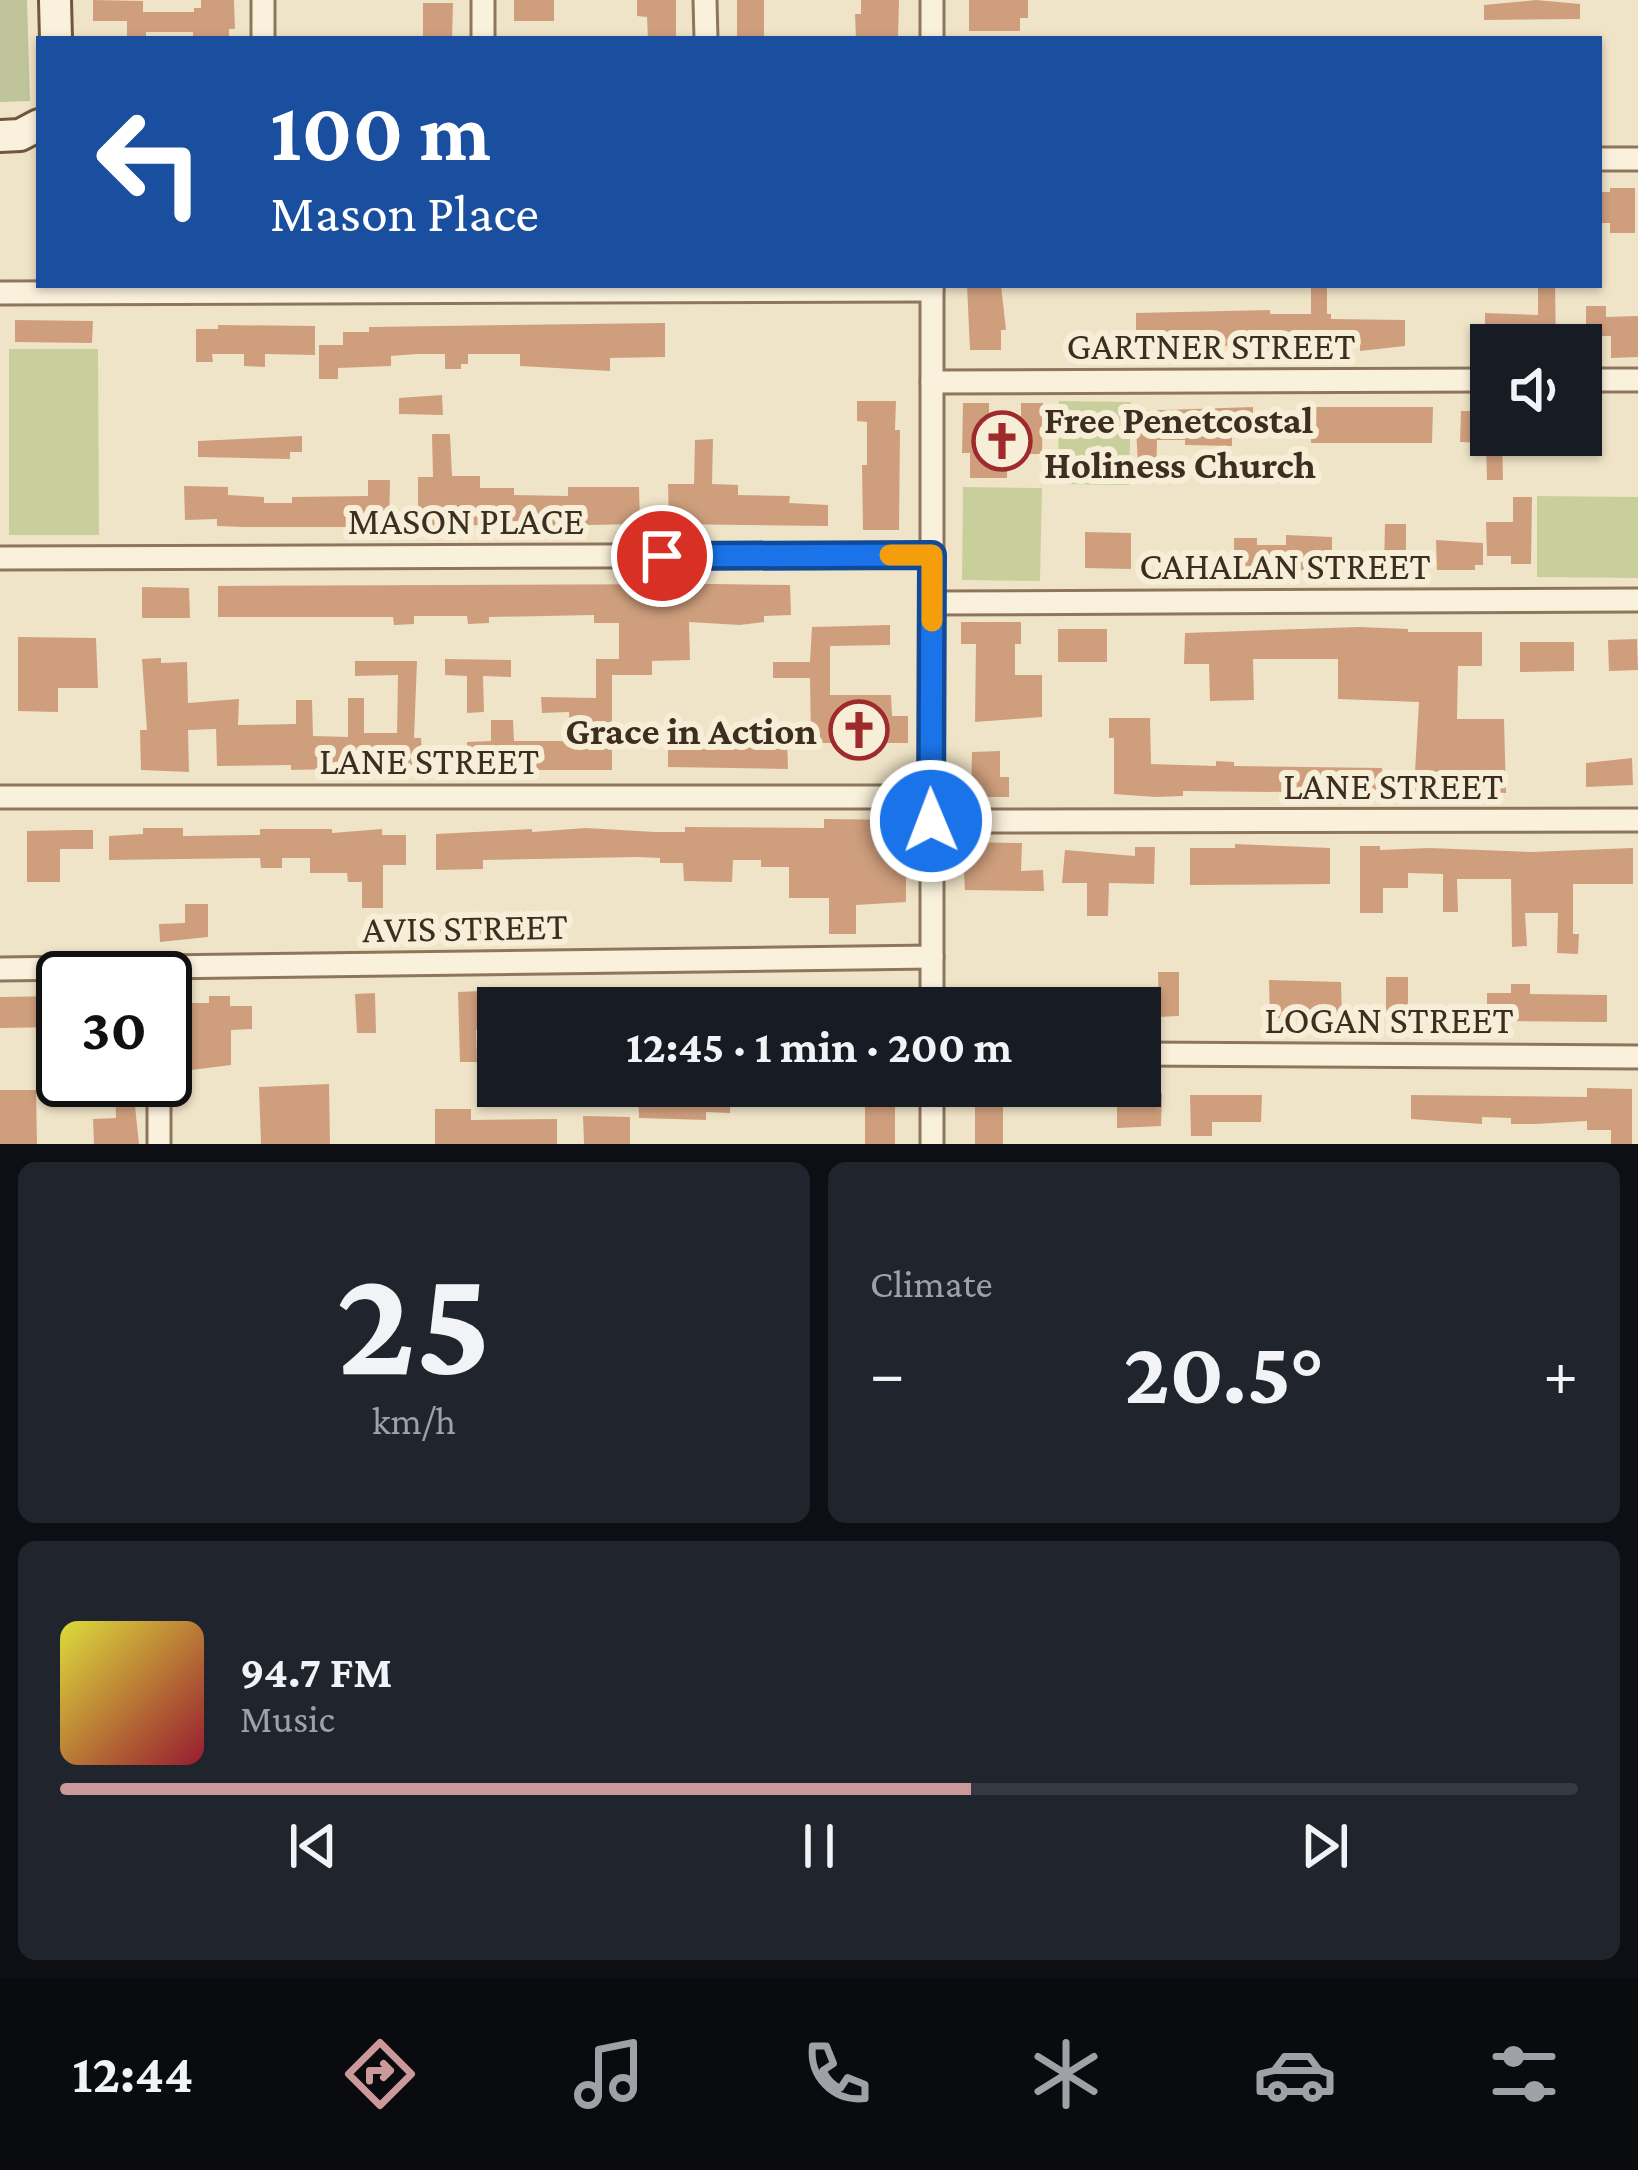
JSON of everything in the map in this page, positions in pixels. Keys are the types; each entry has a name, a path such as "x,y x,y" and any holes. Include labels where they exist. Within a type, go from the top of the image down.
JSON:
{"street":[{"path":"55,0 56,36"},
{"path":"262,0 263,36"},
{"path":"483,0 484,36"},
{"path":"705,0 706,36"},
{"path":"932,0 932,36"},
{"path":"0,136 20,135 36,127"},
{"path":"1602,159 1638,159"},
{"path":"0,293 932,288 932,987"},
{"name":"GARTNER STREET","path":"932,382 1470,380"},
{"path":"1602,380 1638,380"},
{"name":"MASON PLACE","path":"0,558 932,555"},
{"name":"CAHALAN STREET","path":"932,603 1638,600"},
{"name":"LANE STREET","path":"0,797 931,797"},
{"name":"LANE STREET","path":"931,821 1638,820"},
{"name":"AVIS STREET","path":"192,971 932,957"},
{"name":"AVIS STREET","path":"0,969 36,970"},
{"name":"LOGAN STREET","path":"1161,1054 1638,1057"},
{"path":"159,1107 159,1144"},
{"path":"932,1107 932,1144"}],"green space":[{"path":"0,0 27,0 30,101 0,102"},
{"path":"9,349 98,349 99,535 9,535"},
{"path":"1059,401 1131,402 1129,485 1058,484"},
{"path":"963,487 1042,488 1040,581 962,580"},
{"path":"1537,496 1638,497 1638,578 1537,577"}],"building":[{"path":"93,0 143,1 143,12 194,12 201,8 201,0 234,0 235,29 229,29 229,36 146,32 146,36 127,36 127,21 93,21"},
{"path":"514,0 554,0 554,21 514,21"},
{"path":"637,0 676,0 676,36 648,36 647,17 637,16"},
{"path":"737,0 764,0 764,36 737,36"},
{"path":"861,0 899,0 898,36 856,36 855,14 861,14"},
{"path":"969,0 1028,0 1028,18 1020,18 1020,31 969,31"},
{"path":"1536,0 1580,4 1580,19 1484,20 1484,5"},
{"path":"423,3 453,3 452,36 423,36"},
{"path":"1610,188 1635,188 1635,233 1610,233 1610,223 1602,223 1602,192"},
{"path":"967,288 1001,288 1006,330 1001,330 1001,350 970,350"},
{"path":"1311,288 1327,288 1331,319 1405,320 1405,346 1360,351 1360,341 1331,341 1331,349 1261,349 1261,345 1136,348 1136,313 1270,310 1270,314 1311,314"},
{"path":"1538,288 1555,288 1556,324 1485,324 1485,313 1538,315"},
{"path":"1586,306 1606,306 1606,317 1638,316 1638,357 1611,358 1611,336 1602,336 1602,324 1586,324"},
{"path":"15,320 93,321 92,343 15,342"},
{"path":"665,323 665,357 610,358 610,371 520,366 520,354 468,354 468,364 461,364 461,369 445,369 445,354 417,354 391,356 391,366 338,368 338,379 319,379 319,345 343,345 343,332 369,332 369,327"},
{"path":"218,325 315,326 315,355 265,354 265,367 244,366 244,354 212,354 213,362 196,362 196,329 218,329"},
{"path":"442,395 443,415 399,414 399,398"},
{"path":"857,401 896,401 899,530 863,530 867,422 857,421"},
{"path":"963,403 989,403 989,429 1021,429 1021,403 1043,403 1042,454 1007,454 1007,478 970,478 970,453 962,453"},
{"path":"1253,407 1253,436 1232,436 1232,446 1157,440 1156,482 1139,482 1135,411"},
{"path":"1311,407 1433,407 1432,443 1311,443"},
{"path":"1461,411 1470,411 1470,442 1460,442"},
{"path":"432,434 450,434 452,476 480,476 480,488 514,488 514,495 568,496 568,487 639,487 640,524 538,526 480,521 480,525 418,527 418,477 433,477"},
{"path":"302,436 302,452 290,452 290,459 198,457 198,441"},
{"path":"713,439 712,484 738,485 738,495 790,496 789,503 828,505 828,526 669,524 668,484 694,484 695,440"},
{"path":"1486,456 1502,456 1503,480 1487,480"},
{"path":"368,480 390,480 389,527 243,527 217,526 217,519 185,520 184,486 228,487 228,495 292,503 292,497 368,496"},
{"path":"1513,497 1532,497 1531,564 1511,564 1511,556 1487,556 1486,522 1513,522"},
{"path":"1385,524 1406,524 1406,566 1384,566"},
{"path":"1085,532 1131,533 1131,569 1085,568"},
{"path":"1286,535 1332,537 1332,565 1286,571 1286,566 1234,566 1234,538 1257,538 1257,545 1286,545"},
{"path":"1436,540 1483,543 1483,565 1475,565 1475,570 1437,570"},
{"path":"790,585 791,615 764,616 764,622 740,625 689,622 690,660 652,661 652,675 612,675 612,770 518,770 518,765 467,771 467,742 491,741 491,720 513,720 514,741 570,741 569,712 542,713 541,697 596,698 596,659 619,659 619,623 594,623 594,615 489,617 489,623 468,624 467,616 414,616 414,624 394,625 393,617 218,617 218,586"},
{"path":"142,587 189,588 190,618 142,618"},
{"path":"961,622 1021,622 1015,675 1042,675 1042,717 975,722 976,644 961,644"},
{"path":"890,625 890,645 830,646 830,695 891,695 892,716 908,716 908,743 811,743 810,678 773,678 773,662 810,662 812,627"},
{"path":"1359,627 1482,632 1482,666 1458,666 1457,719 1504,719 1506,793 1414,790 1419,702 1338,699 1338,659 1253,659 1254,700 1210,701 1209,664 1184,664 1185,633"},
{"path":"1058,629 1107,629 1107,662 1058,662"},
{"path":"18,637 96,638 98,688 58,688 58,712 18,711"},
{"path":"1637,639 1638,670 1609,671 1608,640"},
{"path":"1520,642 1574,642 1574,671 1520,672"},
{"path":"161,658 161,663 187,662 188,703 239,699 238,725 296,724 296,700 312,700 313,736 348,737 348,698 364,698 364,733 397,733 398,675 355,676 355,661 417,661 414,738 421,738 423,768 217,766 216,729 188,730 189,772 141,770 140,730 147,730 142,659"},
{"path":"445,659 511,660 511,677 483,676 484,712 467,713 467,676 445,675"},
{"path":"1109,718 1150,718 1151,764 1216,766 1216,761 1234,762 1234,766 1382,768 1383,793 1114,794 1114,738 1109,738"},
{"path":"668,738 787,739 788,769 668,767"},
{"path":"1000,751 1000,777 1009,777 1009,797 971,797 972,752"},
{"path":"1632,758 1633,785 1586,787 1586,763"},
{"path":"824,819 906,820 906,902 856,905 856,934 829,934 829,898 789,898 789,867 761,867 761,860 733,860 732,882 684,881 683,863 637,857 483,860 483,869 436,870 436,834 586,828 685,832 685,827 824,828"},
{"path":"143,828 183,828 183,836 260,835 260,829 332,829 332,833 382,829 382,835 406,835 406,865 383,865 383,908 362,908 362,882 348,882 347,873 310,873 310,858 282,858 282,868 261,868 260,858 109,860 109,836 143,834"},
{"path":"93,830 93,849 60,849 60,882 27,882 27,831"},
{"path":"962,842 1022,843 1021,871 1043,870 1044,891 965,890"},
{"path":"1235,844 1330,848 1330,884 1190,885 1190,848 1235,848"},
{"path":"1360,846 1531,852 1633,848 1633,884 1573,884 1578,954 1557,953 1558,913 1525,913 1527,946 1512,947 1511,879 1457,879 1458,912 1443,912 1443,874 1408,873 1408,888 1383,888 1383,913 1360,913"},
{"path":"1135,847 1155,847 1154,884 1109,883 1108,916 1087,916 1087,883 1062,883 1065,850 1135,856"},
{"path":"185,904 208,904 208,937 160,942 159,924 185,923"},
{"path":"530,911 531,937 440,939 440,924 512,921 511,912"},
{"path":"1158,972 1179,972 1179,1016 1161,1017"},
{"path":"1386,977 1408,977 1408,1020 1386,1020"},
{"path":"1269,980 1341,982 1342,1019 1270,1018"},
{"path":"1511,984 1530,984 1530,994 1607,995 1607,1022 1487,1021 1487,993 1511,993"},
{"path":"477,991 477,1062 460,1062 458,992"},
{"path":"375,993 376,1033 357,1033 355,994"},
{"path":"36,996 36,1027 0,1028 0,997"},
{"path":"209,996 230,996 230,1006 252,1006 252,1029 231,1030 231,1065 192,1070 192,1003 209,1003"},
{"path":"329,1084 330,1144 261,1144 259,1087"},
{"path":"1587,1088 1632,1089 1632,1144 1611,1144 1611,1130 1587,1130 1587,1121 1511,1124 1511,1118 1482,1117 1482,1124 1411,1119 1411,1095 1587,1097"},
{"path":"0,1090 36,1090 37,1144 0,1144"},
{"path":"1162,1093 1161,1126 1117,1128 1117,1107 1161,1107"},
{"path":"1190,1095 1262,1095 1261,1122 1212,1122 1212,1136 1191,1136"},
{"path":"116,1107 135,1107 139,1144 94,1144 93,1119 116,1118"},
{"path":"639,1107 730,1107 730,1113 706,1112 706,1120 639,1118"},
{"path":"865,1107 895,1107 895,1144 865,1144"},
{"path":"975,1107 1003,1107 1003,1144 975,1144"},
{"path":"435,1109 471,1109 471,1120 557,1119 557,1144 435,1144"},
{"path":"583,1116 630,1117 630,1144 584,1144"}],"slow traffic":[{"path":"890,555 932,555 932,621"}],"place":[{"name":"Free Penetcostal Holiness Church","path":"1002,441"},
{"name":"Grace in Action","path":"859,730"}],"route":[{"path":"662,556 932,555 931,821"}]}
